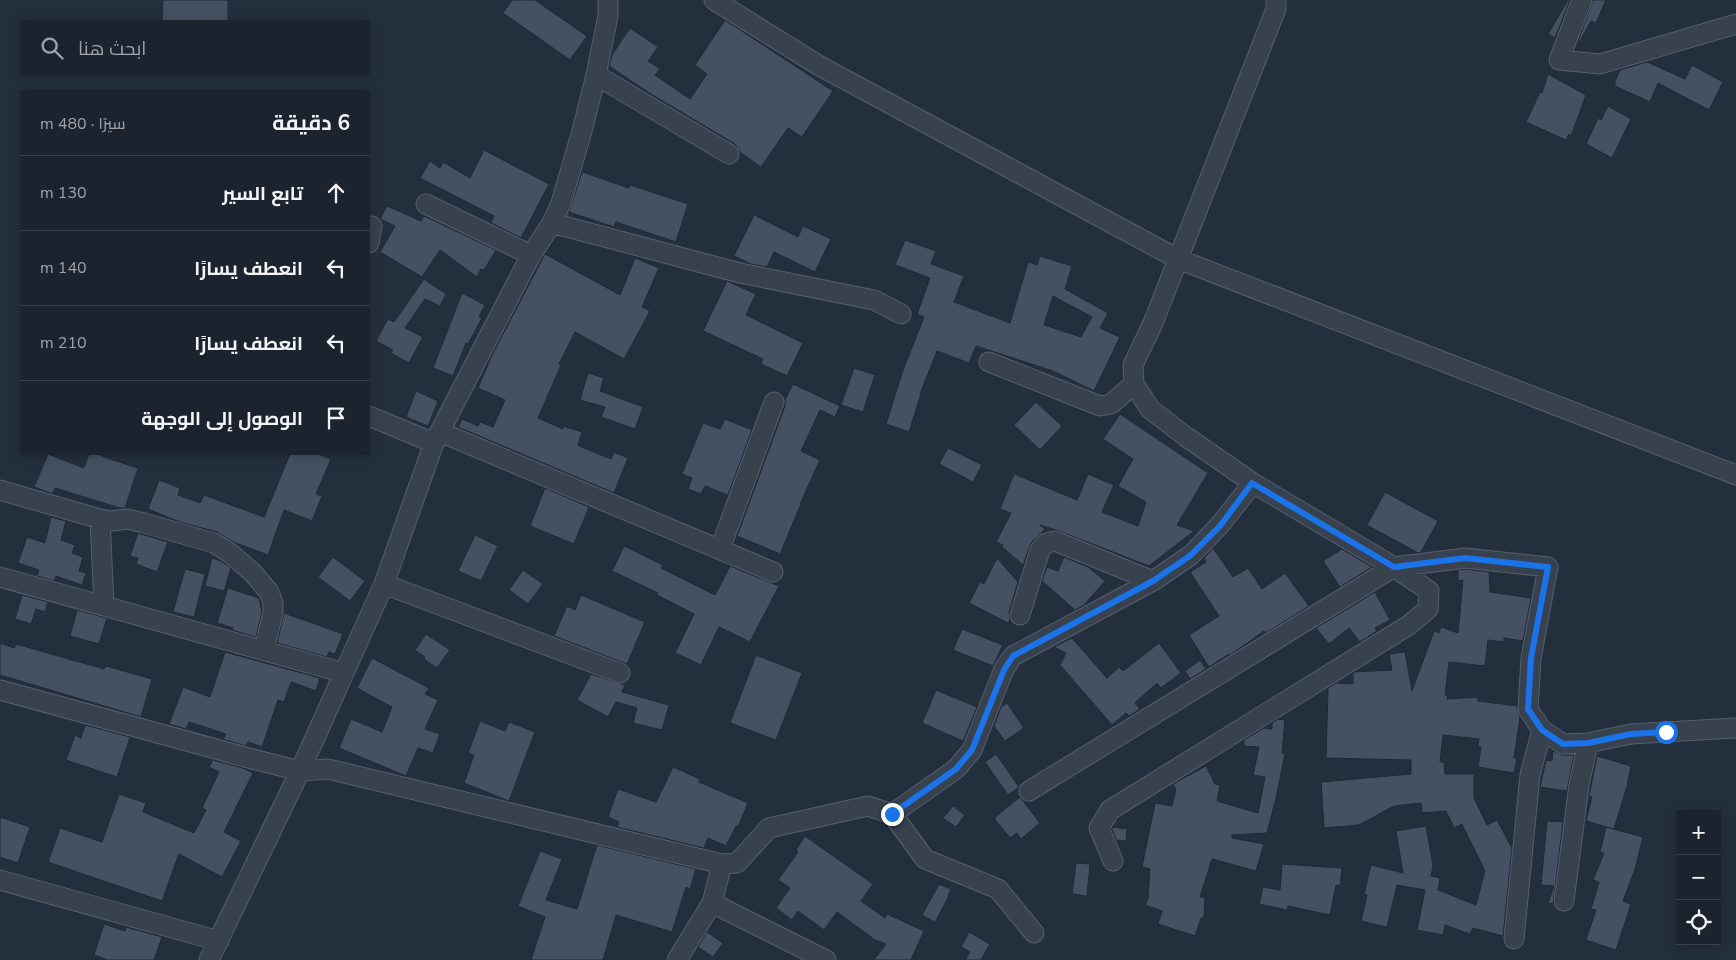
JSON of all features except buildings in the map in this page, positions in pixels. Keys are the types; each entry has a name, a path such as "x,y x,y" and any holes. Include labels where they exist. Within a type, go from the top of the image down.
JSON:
{"street":[{"path":"209,960 300,771 384,584 437,438 531,255 552,223 561,204 596,74 608,16 608,0"},
{"path":"714,0 818,65 1178,259 1736,475"},
{"path":"1113,860 1099,828 1110,810 1409,624 1428,610 1430,591 1394,567 1252,483 1150,409 1134,384 1133,365 1153,323 1276,9 1276,0"},
{"path":"1582,0 1559,60 1600,64 1736,24"},
{"path":"596,74 729,154"},
{"path":"426,204 531,255"},
{"path":"552,223 740,273 874,300 901,314"},
{"path":"989,362 1100,406 1111,404 1134,384"},
{"path":"720,549 774,402"},
{"path":"370,416 437,438 720,549 773,572"},
{"path":"892,814 956,769 972,750 1004,670 1013,656 1153,581 1191,555 1220,526 1252,483"},
{"path":"0,490 100,519 111,521 127,519 144,523 214,544 230,553 253,573 269,592 273,613 264,650"},
{"path":"100,519 104,606"},
{"path":"1020,615 1040,550 1046,542 1055,541 1153,581"},
{"path":"1030,791 1394,567 1465,558 1548,567 1531,658 1528,709 1542,730 1563,744 1588,743 1631,734 1736,728"},
{"path":"0,577 344,673"},
{"path":"384,584 620,673"},
{"path":"0,690 300,771 328,769 722,864 737,863 769,828 868,806 892,814 925,859 998,889 1034,933"},
{"path":"1514,939 1530,775 1542,730"},
{"path":"1564,901 1579,785 1588,743"},
{"path":"677,960 712,903 722,864"},
{"path":"0,880 219,941"},
{"path":"712,903 826,960"}],"route":[{"path":"892,814 956,769 972,750 1004,670 1013,656 1153,581 1191,555 1220,526 1252,483 1394,567 1465,558 1548,567 1531,658 1528,709 1542,730 1563,744 1588,743 1631,734 1666,732"}]}
